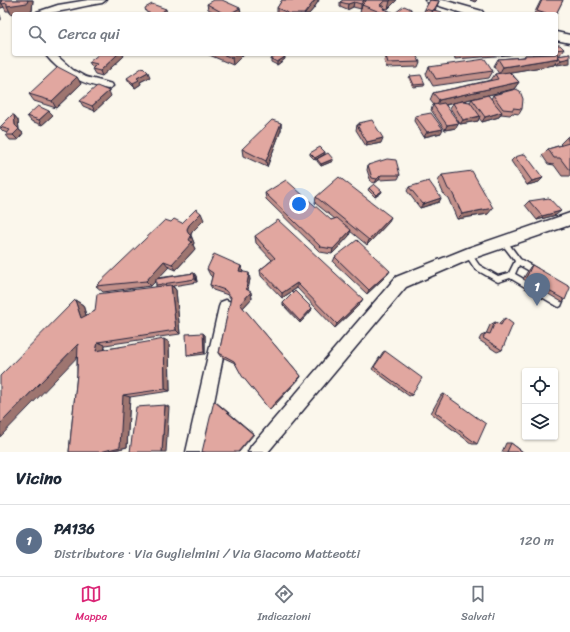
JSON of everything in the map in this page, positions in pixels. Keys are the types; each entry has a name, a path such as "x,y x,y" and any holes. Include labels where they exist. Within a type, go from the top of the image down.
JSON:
{"street":[{"path":"46,12 58,8 102,0"},
{"path":"432,0 471,12"},
{"path":"558,36 570,39"},
{"path":"52,56 65,70 89,83 108,86"},
{"path":"257,452 401,282 468,254 570,218"},
{"path":"195,452 226,307"}],"lane":[{"path":"504,242 518,261 538,273"},
{"path":"468,254 477,267 498,279 511,276 559,304 566,288"},
{"path":"511,276 518,261"}],"building":[{"path":"1,0 28,0 27,3 7,6 7,3 2,4"},
{"path":"214,0 222,0 240,8 233,12 221,12 207,4"},
{"path":"282,0 315,0 306,12 286,12 277,8"},
{"path":"343,0 364,0 361,4 354,2 348,4 340,2"},
{"path":"367,0 391,0 384,1 380,5 384,7 383,9 392,12 380,12 362,5"},
{"path":"430,0 439,1 432,11 425,9"},
{"path":"542,0 563,0 557,12 537,11"},
{"path":"152,4 166,9 162,12 146,12 145,8"},
{"path":"404,6 411,9 408,12 396,12"},
{"path":"558,45 560,45 564,49 558,50"},
{"path":"570,54 570,58 561,60 558,56"},
{"path":"96,56 116,56 100,71 92,69 97,64 89,62"},
{"path":"276,56 285,57 277,62 271,59"},
{"path":"386,56 417,56 420,62 388,63"},
{"path":"558,56 559,58 503,67 498,59"},
{"path":"485,59 493,71 436,79 429,67"},
{"path":"58,67 77,77 52,101 29,94"},
{"path":"143,67 148,72 137,78 139,80 133,83 127,78"},
{"path":"509,72 519,82 439,100 433,93 498,79 495,74"},
{"path":"421,75 425,84 414,85 410,76"},
{"path":"97,86 109,91 92,106 80,101"},
{"path":"516,89 520,91 523,99 522,109 503,109 493,95"},
{"path":"488,95 502,112 485,117 472,99"},
{"path":"463,101 470,102 480,116 463,120 453,103"},
{"path":"444,103 459,123 447,125 433,105"},
{"path":"38,106 49,111 39,120 27,116"},
{"path":"431,113 443,129 427,132 415,116"},
{"path":"12,115 14,115 15,125 19,129 13,135 6,135 10,130 0,127"},
{"path":"272,120 281,123 266,161 242,149"},
{"path":"372,120 383,138 367,142 357,125 360,125 359,123"},
{"path":"569,136 570,170 560,158 554,158 548,149 569,143 567,137"},
{"path":"320,147 325,152 315,158 310,153"},
{"path":"328,153 333,159 321,164 317,159"},
{"path":"525,154 543,178 532,181 515,157"},
{"path":"387,159 396,160 400,175 381,175 377,179 372,178 368,165"},
{"path":"472,171 493,208 462,214 442,175"},
{"path":"339,177 391,217 369,240 316,197"},
{"path":"286,180 331,220 337,218 351,230 333,249 321,247 265,193"},
{"path":"429,181 441,198 423,204 409,187"},
{"path":"374,184 382,191 376,195 369,188"},
{"path":"549,198 561,211 542,216 529,201"},
{"path":"196,209 201,213 187,229 191,236 189,240 192,242 172,264 164,261 146,281 96,286 165,220 171,222 174,219 182,223"},
{"path":"278,220 363,299 337,324 297,283 282,293 260,270 275,258 255,236"},
{"path":"357,240 390,271 369,290 335,257"},
{"path":"214,254 241,266 239,271 249,273 246,289 251,292 240,304 301,376 269,409 242,376 234,361 219,353 231,297 225,290 210,285 213,273 207,269"},
{"path":"532,265 570,287 565,300 526,278"},
{"path":"194,273 195,279 156,285 156,279"},
{"path":"171,285 176,330 98,342 96,351 164,339 165,389 123,395 120,447 100,452 69,452 77,374 78,344 0,424 0,376 75,300 81,318 95,311 97,294"},
{"path":"295,291 312,308 300,321 283,303"},
{"path":"505,318 513,324 502,350 483,338 486,333 490,334 495,322 501,325"},
{"path":"203,333 204,352 187,355 186,334"},
{"path":"385,351 422,378 412,395 374,367"},
{"path":"444,394 486,424 477,444 435,412"},
{"path":"214,401 253,434 238,452 202,452"},
{"path":"165,405 162,452 130,452 136,407"},
{"path":"511,443 523,452 507,452"}],"place":[{"name":"PA136","path":"537,306"}]}
